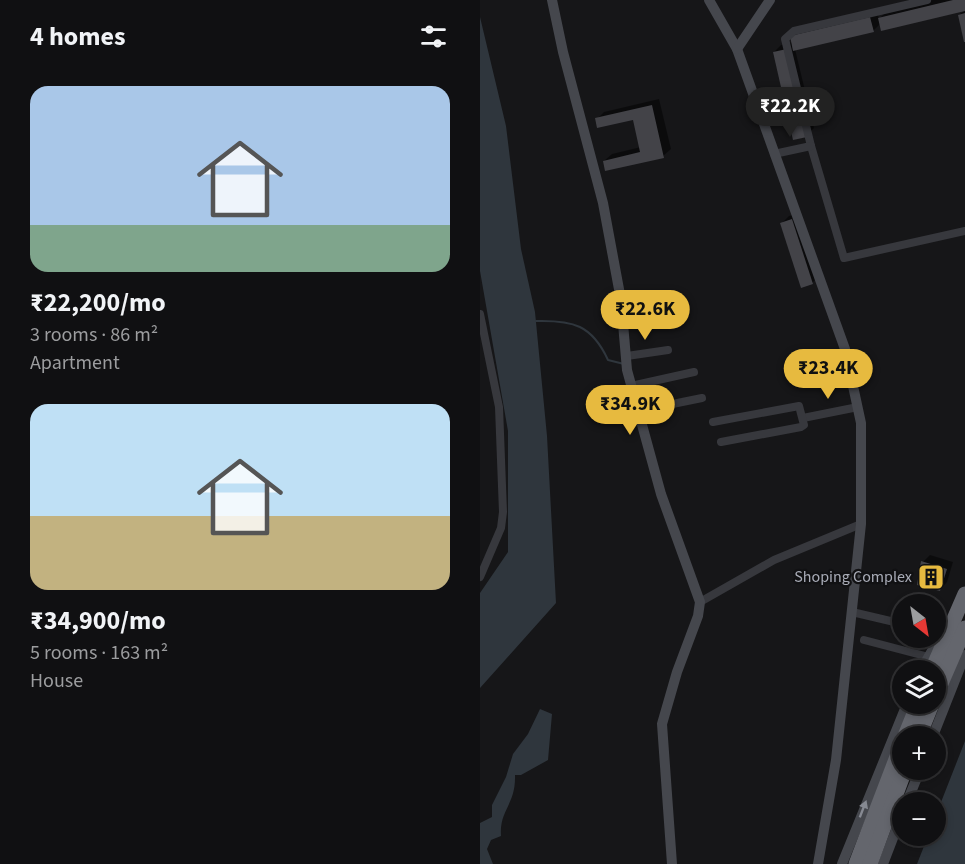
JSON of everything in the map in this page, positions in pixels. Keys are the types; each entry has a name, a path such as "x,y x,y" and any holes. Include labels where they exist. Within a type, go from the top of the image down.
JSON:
{"highway":[{"path":"933,660 964,596"},
{"path":"946,672 965,628"},
{"path":"856,864 892,770"},
{"path":"870,864 901,780"}],"street":[{"path":"552,0 563,52 603,203 621,300 631,386 661,494 700,602 698,616 677,672 662,724 672,864"},
{"path":"709,0 737,48 845,349 858,407 863,470 861,525 836,760 818,864"},
{"path":"737,48 770,0"},
{"path":"927,0 788,34 785,39 844,258 965,231"},
{"path":"774,154 812,146"},
{"path":"480,314 499,407 503,512 501,528 480,577"},
{"path":"627,356 668,350"},
{"path":"631,386 694,372"},
{"path":"638,411 702,398"},
{"path":"713,422 798,406 803,418 801,427 721,442"},
{"path":"803,418 858,407"},
{"path":"700,602 774,560 861,525"},
{"path":"946,622 964,596"},
{"path":"852,612 892,621"},
{"path":"864,640 920,660"},
{"path":"937,726 965,655"},
{"path":"842,864 909,714"},
{"path":"883,864 892,841"}],"shaded area":[{"path":"480,17 506,126 521,249 535,312 547,436 556,603 480,688 480,593 508,552 508,431 480,271"},
{"path":"540,709 552,714 548,760 521,775 515,775 513,794 502,820 501,836 491,840 487,849 493,864 480,864 480,823 492,817 492,805 506,777 513,754 528,734"},
{"path":"965,741 965,864 917,864 924,846 946,846 945,792"}],"building":[{"path":"953,0 965,0 965,11 881,31 878,18"},
{"path":"965,13 965,42 964,42 958,15"},
{"path":"870,17 874,32 793,51 790,36"},
{"path":"787,49 807,137 793,140 773,52"},
{"path":"652,105 664,158 605,171 603,161 640,152 633,120 597,128 595,118"},
{"path":"792,219 813,284 801,288 780,223"},
{"name":"Shoping Complex","path":"921,561 947,569 940,591 917,585"}],"waterway":[{"path":"536,321 561,322 580,327 595,339 608,360 624,364"}],"place":[{"name":"Shoping Complex","path":"931,577"}]}
